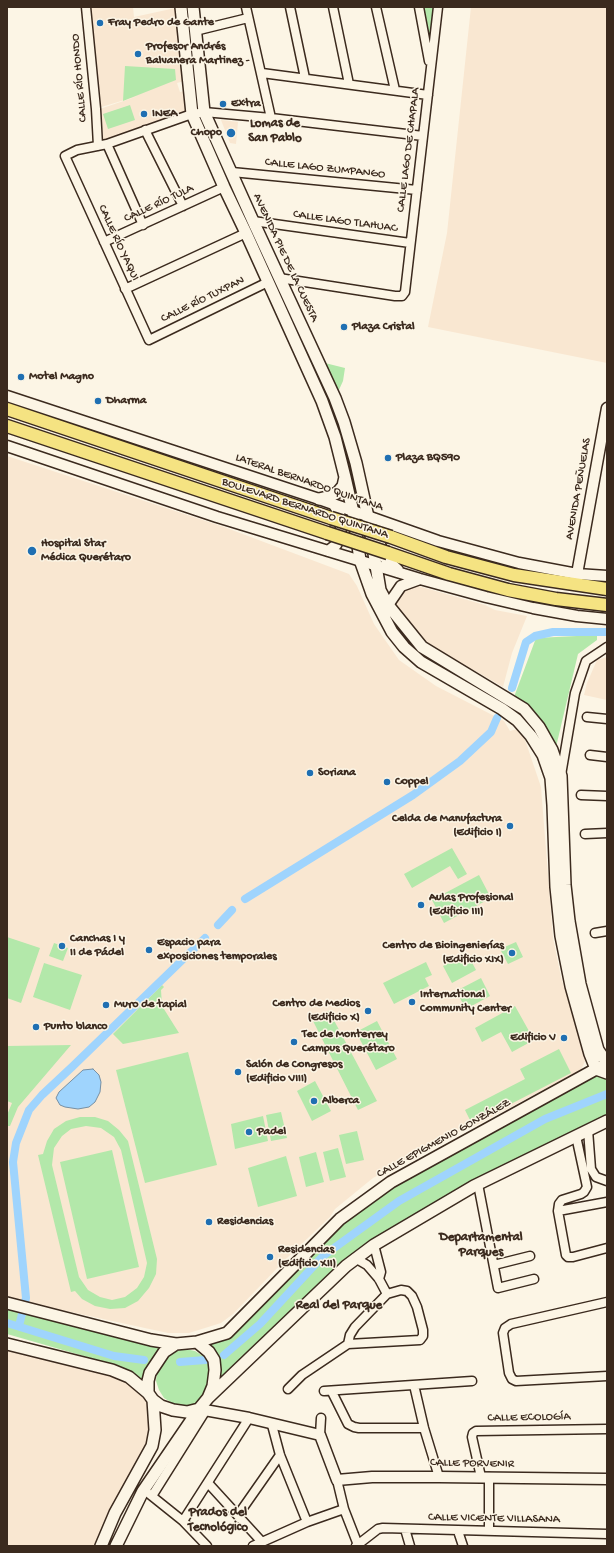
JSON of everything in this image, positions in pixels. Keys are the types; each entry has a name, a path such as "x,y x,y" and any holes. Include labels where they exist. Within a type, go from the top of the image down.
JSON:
{"main road":[{"name":"AVENIDA PIE DE LA CUESTA","path":"181,7 192,114 322,401 335,437 345,477 353,512 360,560 375,590"},
{"name":"AVENIDA PIE DE LA CUESTA","path":"193,7 204,112 339,410 356,463 368,517 375,564 375,590"},
{"name":"BOULEVARD BERNARDO QUINTANA","path":"7,409 391,537 446,557 514,575 607,589"},
{"name":"BOULEVARD BERNARDO QUINTANA","path":"11,428 449,574 508,590 607,605"},
{"path":"319,499 331,496 338,492 343,486 345,477"},
{"path":"375,590 422,647 524,709 539,727 552,750 561,776 565,885 569,921 580,984 598,1050 607,1063"},
{"path":"375,590 392,632 404,647 421,662 502,709 517,720 531,736 543,755 551,778 556,887 561,936 571,986 596,1070 607,1073"},
{"name":"CALLE EPIGMENIO GONZÁLEZ","path":"197,1342 227,1332 340,1219 392,1182 596,1070 607,1066"},
{"path":"208,1398 355,1258 374,1245 478,1184 607,1121"},
{"path":"7,1302 151,1340 176,1344 197,1342 210,1352 214,1360 215,1370 213,1386 208,1398 116,1546"},
{"path":"7,1344 112,1370 129,1377 161,1406 173,1410 187,1412 202,1409"},
{"path":"101,1546 115,1513 152,1446 155,1430 149,1377 154,1365 164,1352 176,1344"}],"street":[{"name":"CALLE RÍO HONDO","path":"86,7 98,146"},
{"path":"246,7 271,118"},
{"path":"290,7 305,78"},
{"path":"333,7 349,84"},
{"path":"376,7 395,90"},
{"path":"418,7 431,69"},
{"name":"CALLE LAGO DE CHAPALA","path":"279,278 395,296 402,296 405,292 438,7"},
{"path":"195,31 248,18"},
{"path":"262,74 305,78 428,95"},
{"path":"98,146 192,114 204,112 271,118 423,136"},
{"path":"145,130 183,206"},
{"path":"107,144 143,225"},
{"name":"CALLE RÍO YAQUI","path":"98,146 77,150 65,156 148,340"},
{"name":"CALLE LAGO ZUMPANGO","path":"232,172 417,190"},
{"name":"CALLE RÍO TULA","path":"104,242 224,187"},
{"name":"CALLE LAGO TLAHUAC","path":"253,221 410,243"},
{"path":"126,289 246,233"},
{"name":"CALLE RÍO TUXPAN","path":"148,340 268,282"},
{"name":"LATERAL BERNARDO QUINTANA","path":"7,396 334,504 438,541 519,563 577,574 607,576"},
{"name":"AVENIDA PEÑUELAS","path":"577,574 607,408"},
{"path":"7,446 217,517 375,564 420,579 533,608 576,616 607,619"},
{"path":"328,550 336,545 339,540 341,528 338,512 334,504"},
{"path":"386,523 380,534 380,544 384,557 402,573"},
{"path":"388,605 401,586 420,579"},
{"path":"561,776 575,693 586,661 604,647 607,647"},
{"path":"586,717 607,719"},
{"path":"590,755 607,757"},
{"path":"581,795 607,796"},
{"path":"585,834 607,833"},
{"path":"595,933 607,931"},
{"path":"588,1130 586,1187 584,1192 573,1198 562,1200 559,1204 558,1211 566,1255 568,1257 607,1248"},
{"path":"576,1136 586,1167 596,1177 607,1181"},
{"path":"478,1184 498,1288 534,1280"},
{"path":"558,1211 607,1202"},
{"path":"374,1245 381,1272 379,1279"},
{"path":"494,1265 530,1256"},
{"path":"355,1258 366,1265 379,1279 387,1294"},
{"path":"288,1389 302,1375 348,1344 420,1340 423,1336 423,1330 417,1307 412,1296 407,1291 401,1290 387,1294 355,1327 350,1335 348,1344"},
{"path":"607,1302 511,1324 505,1328 503,1334 509,1373 512,1379 607,1376"},
{"path":"424,1428 354,1427 348,1424 328,1391 472,1381"},
{"path":"414,1385 424,1428 439,1476"},
{"path":"202,1409 249,1418 272,1425 320,1435"},
{"path":"183,1521 249,1418"},
{"path":"321,1418 320,1435 337,1480 344,1509 357,1546"},
{"path":"272,1425 280,1455 307,1522"},
{"name":"CALLE ECOLOGÍA","path":"485,1477 472,1436 476,1431 607,1428"},
{"path":"238,1515 280,1455"},
{"name":"CALLE PORVENIR","path":"337,1480 372,1477 439,1476 607,1479"},
{"path":"485,1477 489,1531"},
{"path":"208,1483 261,1541"},
{"path":"148,1493 183,1521 207,1546"},
{"path":"253,1546 261,1541 307,1522 344,1509"},
{"name":"CALLE VICENTE VILLASANA","path":"357,1546 381,1528 607,1534"},
{"path":"405,1529 410,1546"},
{"path":"458,1531 463,1546"}],"shaded area":[{"name":"Profesor Andrés Balvanera Martinez -","path":"86,7 133,7 134,17 180,7 188,80 177,83 180,92 189,90 191,114 99,146 97,110 138,96 98,108"},
{"path":"471,7 607,7 607,363 428,327 447,233"},
{"name":"Chopo","path":"221,120 238,122 236,144 230,143"},
{"name":"Tec de Monterrey Campus Querétaro","path":"7,456 224,527 349,574 357,586 374,624 399,660 436,686 504,721 510,731 521,728 541,787 553,938 561,977 586,1059 581,1070 473,1127 468,1127 373,1178 335,1209 330,1217 287,1258 233,1314 221,1323 189,1333 168,1333 29,1303 7,1296"},
{"path":"418,586 485,605 495,610 527,616 512,653 503,687 422,644 393,603 401,591"},
{"path":"607,657 607,700 584,695 587,683 597,660"},
{"path":"7,1344 112,1370 148,1393 155,1430 101,1546 7,1546"}],"green space":[{"path":"421,7 436,7 431,58"},
{"path":"125,66 175,69 176,80 123,101"},
{"path":"130,105 135,120 108,129 103,114"},
{"path":"325,363 345,368 343,381 338,392"},
{"path":"597,635 597,640 578,654 556,747 514,697 536,638"},
{"path":"452,848 467,874 458,879 450,866 412,888 404,874"},
{"path":"479,875 491,898 444,923 432,900"},
{"path":"7,937 40,948 21,1003 7,998"},
{"path":"516,942 523,957 508,964 500,949"},
{"path":"54,943 68,948 63,961 49,956"},
{"path":"467,953 476,970 452,983 443,966"},
{"path":"426,962 432,975 425,978 429,986 394,1004 383,983"},
{"path":"44,963 82,975 70,1010 33,997"},
{"path":"481,978 490,996 466,1009 456,991"},
{"path":"162,985 164,987 161,990 162,1006 179,1033 123,1044 113,1034"},
{"path":"515,1006 534,1040 512,1052 501,1032 482,1042 475,1028"},
{"path":"329,1011 377,1101 358,1110 312,1019"},
{"path":"377,1021 397,1059 376,1070 356,1032"},
{"path":"71,1045 18,1107 10,1126 7,1126 7,1115 12,1103 7,1101 7,1046"},
{"path":"559,1049 571,1073 472,1124 465,1110 525,1079 520,1069"},
{"path":"188,1052 217,1165 145,1183 116,1070"},
{"path":"598,1074 607,1076 607,1117 363,1247 216,1386 204,1343 228,1335 342,1222 419,1171"},
{"name":"Alberca","path":"315,1081 331,1111 312,1121 297,1091"},
{"path":"281,1112 287,1138 271,1141 266,1115"},
{"name":"Padel","path":"263,1116 268,1141 235,1149 231,1124"},
{"path":"80,1117 95,1117 108,1121 119,1130 128,1141 157,1259 156,1274 149,1288 138,1301 125,1308 110,1309 95,1306 82,1299 75,1291 71,1292 38,1155 43,1154 47,1141 54,1129 66,1121","holes":["86,1126 101,1128 114,1137 121,1150 147,1263 144,1277 137,1288 125,1297 112,1300 100,1297 88,1290 79,1277 52,1165 54,1148 62,1136 71,1129"]},
{"path":"357,1131 364,1160 346,1164 339,1135"},
{"path":"338,1148 346,1177 330,1181 323,1152"},
{"path":"112,1150 139,1267 87,1279 60,1162"},
{"path":"316,1152 324,1182 306,1187 299,1157"},
{"path":"286,1156 297,1196 258,1207 248,1168"},
{"path":"7,1303 169,1347 145,1381 122,1367 7,1334"},
{"path":"185,1349 195,1351 203,1356 209,1364 210,1390 198,1403 189,1406 180,1406 164,1398 156,1381 157,1371 167,1355"}],"water":[{"path":"93,1069 99,1075 101,1082 100,1092 95,1102 89,1107 78,1109 60,1105 56,1098 59,1092 83,1070"}],"waterway":[{"path":"512,688 526,642 535,636 553,632 607,632"},
{"path":"245,899 413,795 460,761 491,732 497,718"},
{"path":"218,925 232,910"},
{"path":"19,1326 26,1298 13,1162 16,1143 29,1110 42,1095 205,938"},
{"path":"224,1355 260,1324 323,1256 399,1201 545,1119 607,1094"},
{"path":"7,1323 114,1356 144,1360"},
{"path":"180,1362 205,1360"}],"place":[{"name":"Fray Pedro de Gante","path":"100,23"},
{"name":"Profesor Andrés Balvanera Martinez -","path":"138,54"},
{"name":"Extra","path":"223,104"},
{"name":"INEA","path":"144,114"},
{"name":"Chopo","path":"231,133"},
{"name":"Plaza Cristal","path":"344,327"},
{"name":"Motel Magno","path":"21,377"},
{"name":"Dharma","path":"98,401"},
{"name":"Plaza BQ590","path":"388,458"},
{"name":"Hospital Star Médica Querétaro","path":"32,551"},
{"name":"Soriana","path":"310,773"},
{"name":"Coppel","path":"387,782"},
{"name":"Celda de Manufactura (Edificio I)","path":"510,826"},
{"name":"Aulas Profesional (Edificio III)","path":"421,905"},
{"name":"Canchas I y II de Pádel","path":"62,946"},
{"name":"Espacio para exposiciones temporales","path":"149,950"},
{"name":"Centro de Bioingenierías (Edificio XIX)","path":"512,953"},
{"name":"International Community Center","path":"412,1002"},
{"name":"Muro de tapial","path":"106,1005"},
{"name":"Centro de Medios (Edificio X)","path":"368,1011"},
{"name":"Punto blanco","path":"36,1027"},
{"name":"Edificio V","path":"564,1038"},
{"name":"Tec de Monterrey Campus Querétaro","path":"294,1042"},
{"name":"Salón de Congresos (Edificio VIII)","path":"238,1072"},
{"name":"Alberca","path":"314,1101"},
{"name":"Padel","path":"249,1132"},
{"name":"Residencias","path":"209,1222"},
{"name":"Residencias (Edificio XII)","path":"270,1257"}],"district":[{"name":"Lomas de San Pablo","path":"275,132"},
{"name":"Departamental Parques","path":"481,1246"},
{"name":"Real del Parque","path":"339,1306"},
{"name":"Prados del Tecnológico","path":"218,1520"}]}
